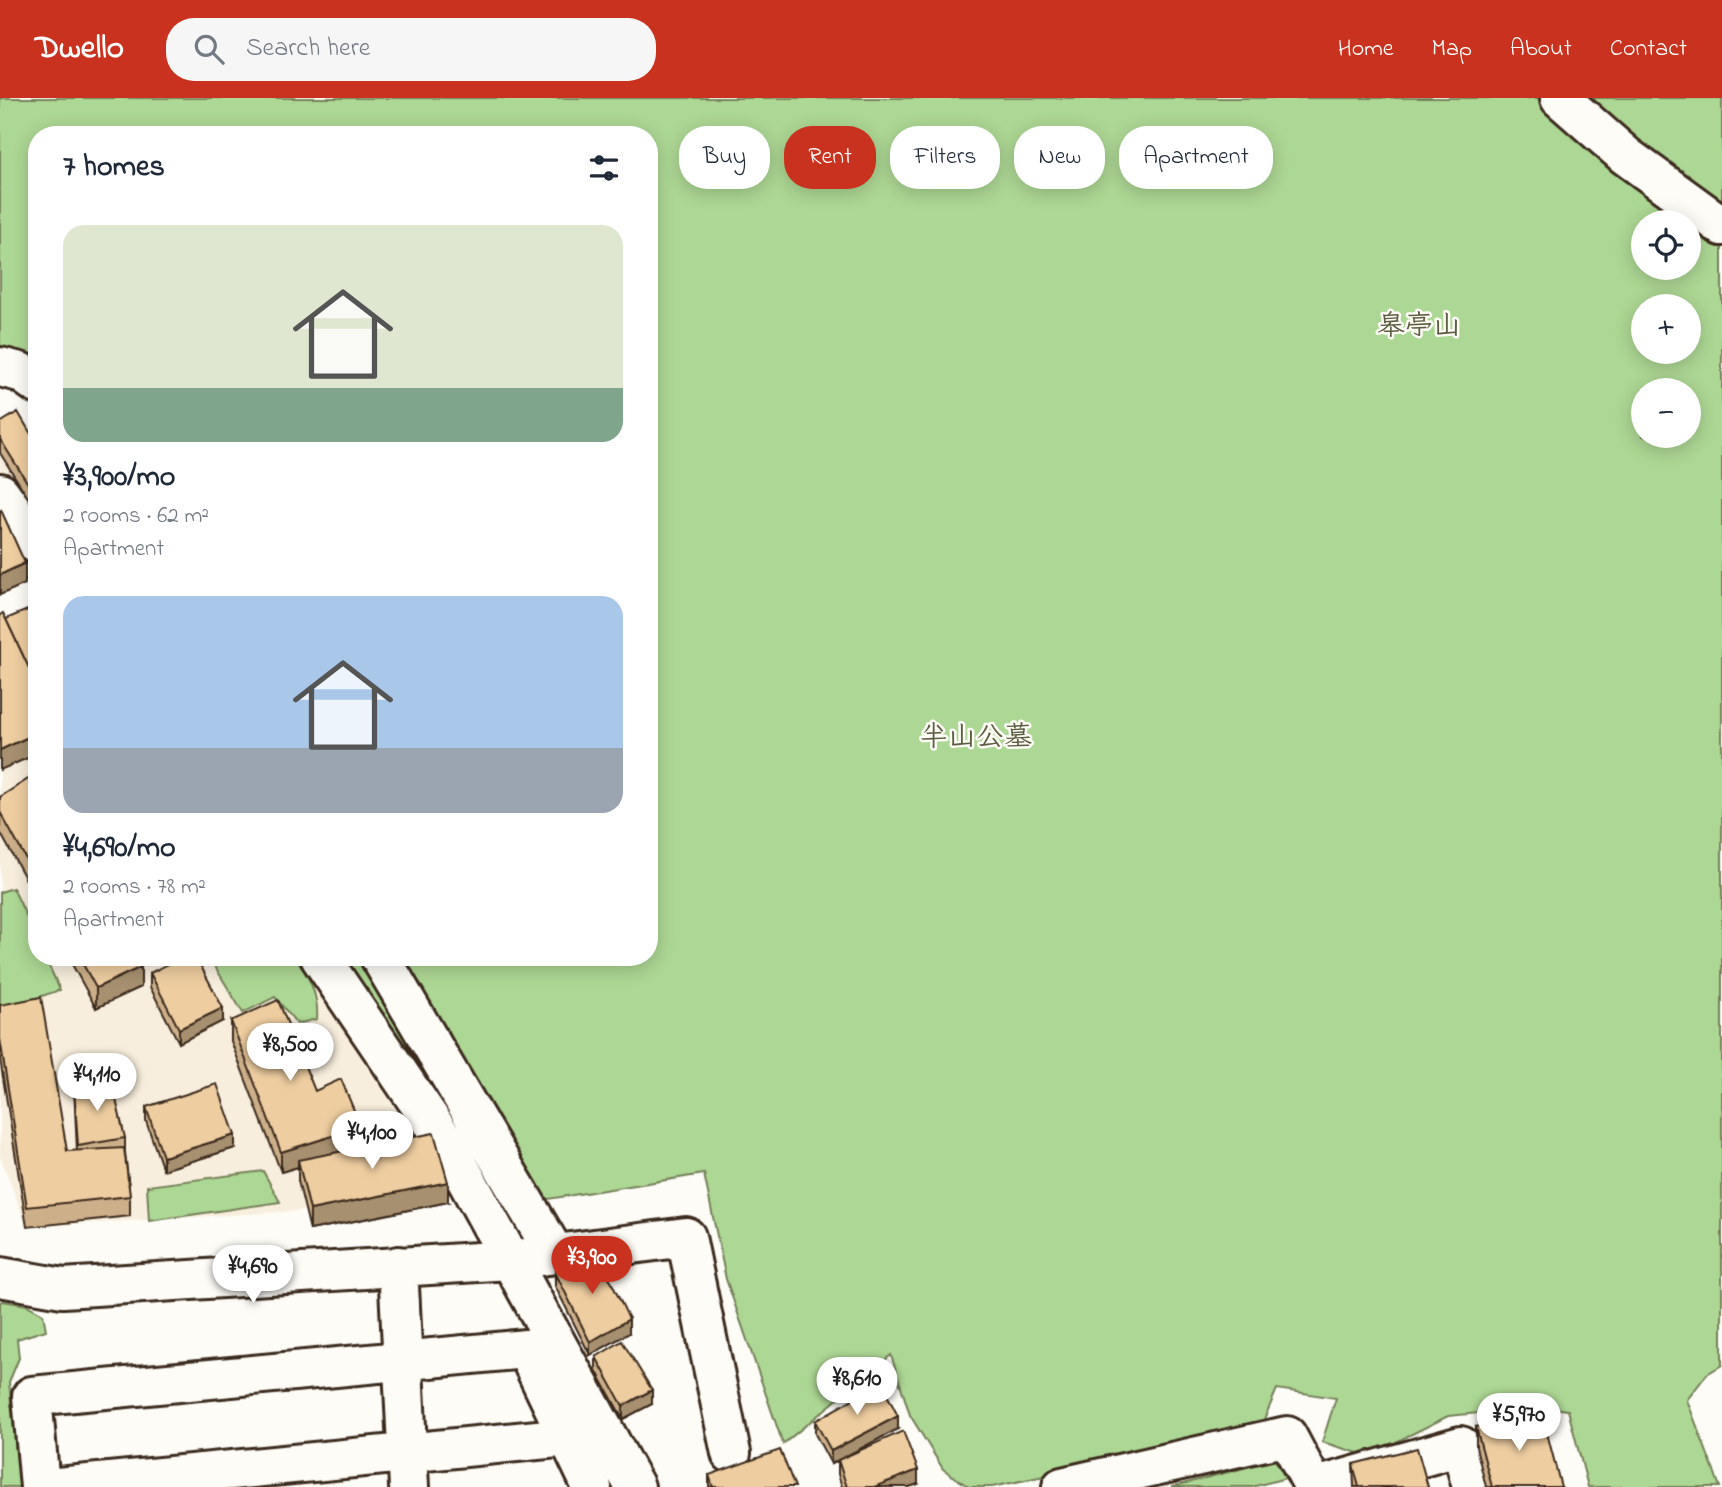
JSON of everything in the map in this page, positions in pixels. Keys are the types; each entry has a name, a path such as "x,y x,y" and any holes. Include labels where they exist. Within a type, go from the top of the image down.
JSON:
{"street":[{"path":"1560,98 1626,156 1722,226"},
{"path":"0,367 20,372 28,378"},
{"path":"0,493 28,532"},
{"path":"0,614 28,601"},
{"path":"326,966 448,1146 635,1487"},
{"path":"385,966 555,1254"},
{"path":"0,1277 63,1288 510,1260 686,1237 731,1453"},
{"path":"398,1266 408,1470"},
{"path":"40,1487 32,1396 526,1349 592,1487"},
{"path":"1062,1487 1287,1436 1323,1486 1461,1446 1472,1487"},
{"path":"58,1487 408,1470 568,1437"}],"shaded area":[{"path":"0,429 28,452 28,966 317,966 447,1202 27,1227 0,1156"}],"green space":[{"path":"0,98 1722,98 1722,1365 1707,1374 1687,1400 1720,1487 1588,1487 1568,1410 1542,1407 1448,1416 1368,1456 1322,1442 1336,1398 1277,1389 1259,1431 992,1487 969,1487 943,1469 910,1415 891,1355 783,1444 726,1279 704,1174 536,1201 400,966 658,966 658,126 28,126 28,353 0,347"},
{"path":"13,888 28,920 28,966 49,966 60,990 0,1010 0,892"},
{"path":"215,966 300,966 312,986 317,1019 297,1024 275,997 243,1013"},
{"path":"347,966 371,966 450,1095 442,1104"},
{"path":"263,1171 280,1202 149,1221 147,1186"},
{"path":"0,1302 27,1305 43,1314 46,1330 17,1339 19,1358 9,1382 20,1487 0,1487"},
{"path":"1275,1460 1286,1478 1252,1487 1171,1487"}],"building":[{"path":"18,412 28,429 28,484 0,439 0,423"},
{"path":"0,511 25,563 0,575"},
{"path":"28,610 28,666 6,619"},
{"path":"3,613 28,666 28,737 0,750 0,615"},
{"path":"28,779 28,863 0,812 0,797"},
{"path":"84,966 141,967 96,988"},
{"path":"164,966 201,966 223,1008 179,1029 150,973"},
{"path":"41,997 67,1151 124,1148 130,1196 27,1207 0,1039 0,1005"},
{"path":"278,1000 315,1091 341,1079 361,1127 281,1152 231,1021"},
{"path":"111,1078 125,1138 78,1146 74,1086"},
{"path":"217,1084 235,1135 163,1157 146,1107"},
{"path":"434,1133 448,1182 310,1210 298,1160"},
{"path":"597,1252 629,1319 590,1342 555,1272"},
{"path":"622,1341 652,1390 623,1406 596,1357"},
{"path":"881,1383 898,1416 831,1451 815,1421"},
{"path":"1541,1410 1561,1487 1492,1487 1476,1427"},
{"path":"903,1431 918,1470 874,1487 847,1487 838,1460"},
{"path":"1417,1448 1428,1487 1359,1487 1353,1464"},
{"path":"780,1450 795,1487 713,1487 709,1475"}],"park label":[{"name":"皋亭山","path":"1419,324"},
{"name":"半山公墓","path":"976,735"}]}
